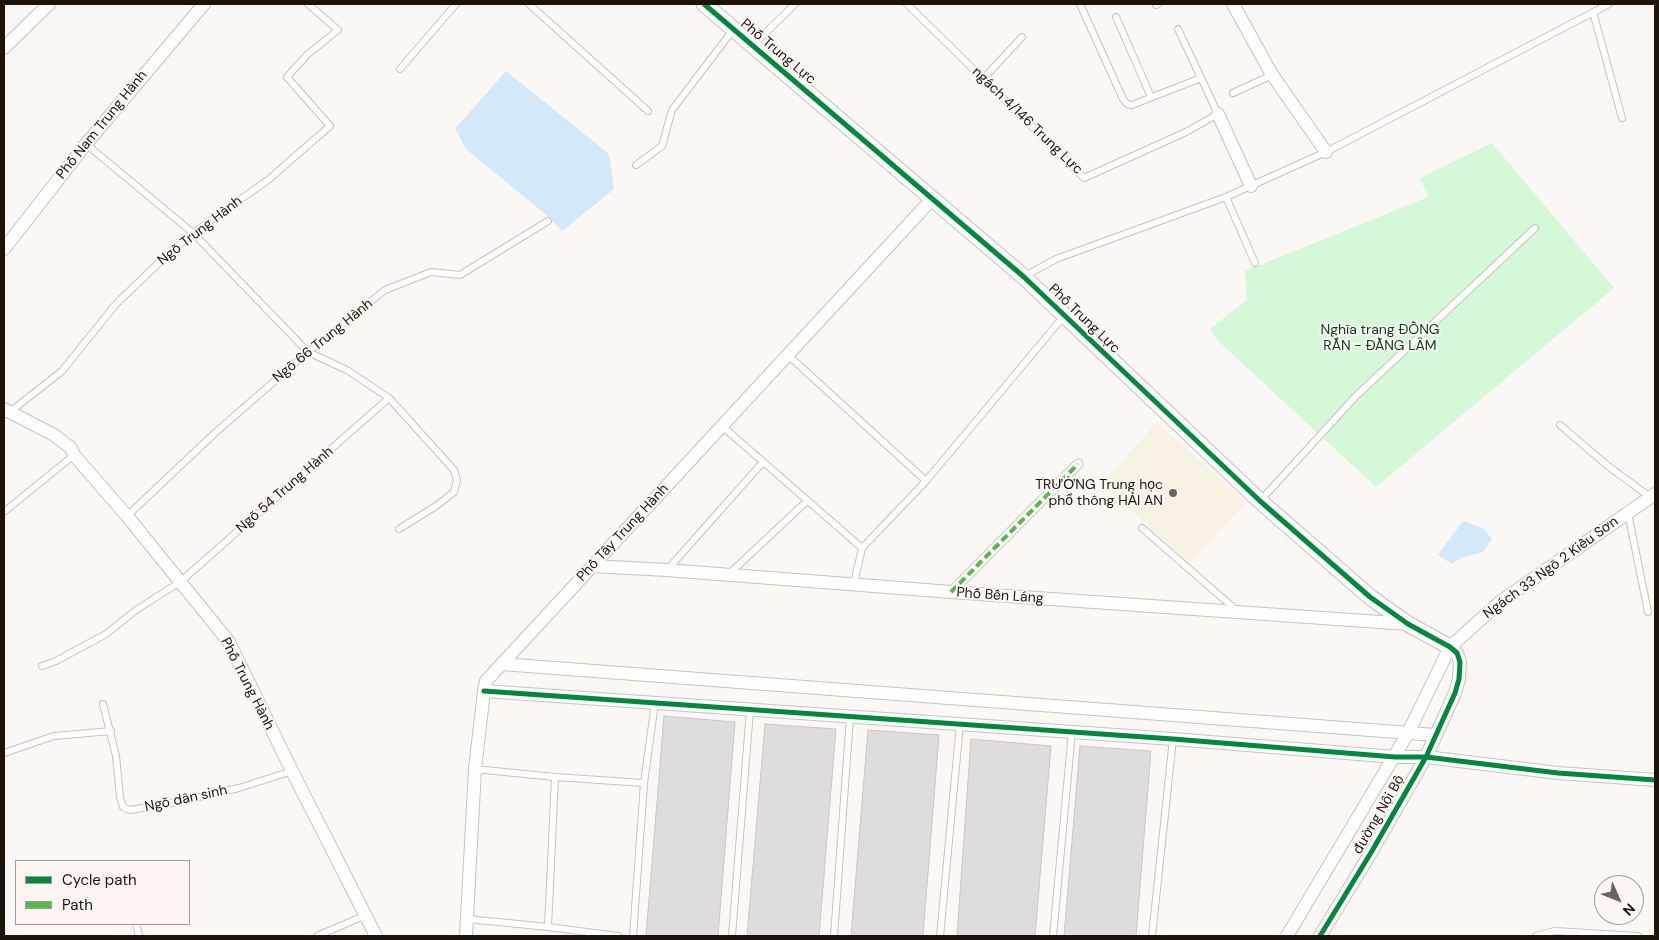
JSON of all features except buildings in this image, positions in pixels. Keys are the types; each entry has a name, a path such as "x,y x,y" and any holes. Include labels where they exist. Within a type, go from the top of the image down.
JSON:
{"street":[{"path":"4,48 50,4"},
{"name":"Phố Nam Trung Hành","path":"4,249 86,144 204,4"},
{"name":"Phố Trung Lực","path":"704,4 1024,277 1260,500 1370,597 1408,624 1450,646"},
{"path":"1233,4 1272,75 1326,152"},
{"path":"1218,114 1251,186"},
{"name":"Phố Tây Trung Hành","path":"466,936 474,769 486,680 933,198"},
{"name":"Phố Trung Hành","path":"7,411 54,435 72,448 74,455 127,516 229,642 364,916 376,936"},
{"path":"952,592 1078,464"},
{"name":"Ngách 33 Ngõ 2 Kiều Sơn","path":"1450,646 1500,602 1652,495"},
{"name":"Phố Bến Láng","path":"592,566 1408,624"},
{"name":"đường Nội Bộ","path":"1287,936 1395,757 1450,646 1457,653 1460,662 1459,679 1455,693 1426,757 1320,936"},
{"path":"502,664 1436,735"},
{"path":"484,691 1173,739 1395,757 1426,757 1558,774 1655,780"}],"lane":[{"name":"Ngõ Trung Hành","path":"7,411 62,371 116,304 167,255 193,233 268,180 330,126 286,77 307,54 338,30 308,4"},
{"path":"400,69 456,4"},
{"path":"529,4 648,110"},
{"path":"753,45 795,4"},
{"name":"ngách 4/146 Trung Lực","path":"908,4 1084,178 1186,132 1218,114"},
{"path":"1080,4 1127,104 1132,105 1152,98 1201,78"},
{"path":"1024,277 1056,260 1226,197 1326,152 1610,4"},
{"path":"1593,12 1622,118"},
{"path":"1116,17 1152,98"},
{"path":"1178,28 1218,114"},
{"path":"636,166 662,146 672,110 733,30"},
{"path":"984,79 1022,37"},
{"path":"1233,93 1272,75"},
{"path":"86,144 193,233 308,352 347,370 389,398 454,470 457,480 454,492 436,506 399,529"},
{"path":"1226,197 1255,263"},
{"name":"Ngõ 66 Trung Hành","path":"127,516 216,432 308,352 385,290 431,272 460,275 548,221"},
{"path":"1260,500 1355,397 1536,228"},
{"path":"854,584 862,548 926,481 1064,316"},
{"path":"788,355 926,481"},
{"name":"Ngõ 54 Trung Hành","path":"42,666 106,634 136,610 180,582 389,398"},
{"path":"1560,425 1608,466 1652,495"},
{"path":"722,426 862,548"},
{"path":"4,512 74,455"},
{"path":"667,570 763,462"},
{"path":"729,575 807,500"},
{"path":"1628,512 1648,612"},
{"path":"1142,528 1238,612"},
{"path":"632,936 644,784 655,703"},
{"name":"Ngõ dân sinh","path":"103,704 116,756 120,798 123,806 130,810 239,788 292,771"},
{"path":"732,936 750,710"},
{"path":"834,936 850,717"},
{"path":"940,936 960,724"},
{"path":"4,753 54,736 111,731"},
{"path":"1053,936 1072,732"},
{"path":"1152,936 1173,739"},
{"path":"474,769 644,784"},
{"path":"548,927 555,777"},
{"path":"316,936 364,916"},
{"path":"467,919 618,936"},
{"path":"1536,936 1554,931 1638,936"}],"shaded area":[{"name":"TRƯỜNG Trung học phổ thông HẢI AN","path":"1157,422 1246,502 1190,564 1101,484"}],"green space":[{"name":"Nghĩa trang ĐỒNG RẮN - ĐẰNG LÂM","path":"1492,143 1614,288 1376,487 1217,340 1210,329 1247,300 1245,271 1428,197 1420,178"}],"water":[{"path":"506,71 609,154 614,189 562,231 549,217 467,150 455,129"},
{"path":"1463,521 1484,529 1492,539 1483,552 1461,558 1452,564 1438,555"}],"marked path":[{"path":"951,592 1078,464"}],"cycle path":[{"path":"704,4 1024,277 1260,501 1370,597 1408,624 1450,647 1457,653 1460,662 1459,679 1455,693 1426,757 1320,936"},
{"path":"484,691 1173,739 1395,757 1426,757 1558,773 1655,780"}],"place":[{"name":"TRƯỜNG Trung học phổ thông HẢI AN","path":"1173,493"}]}
